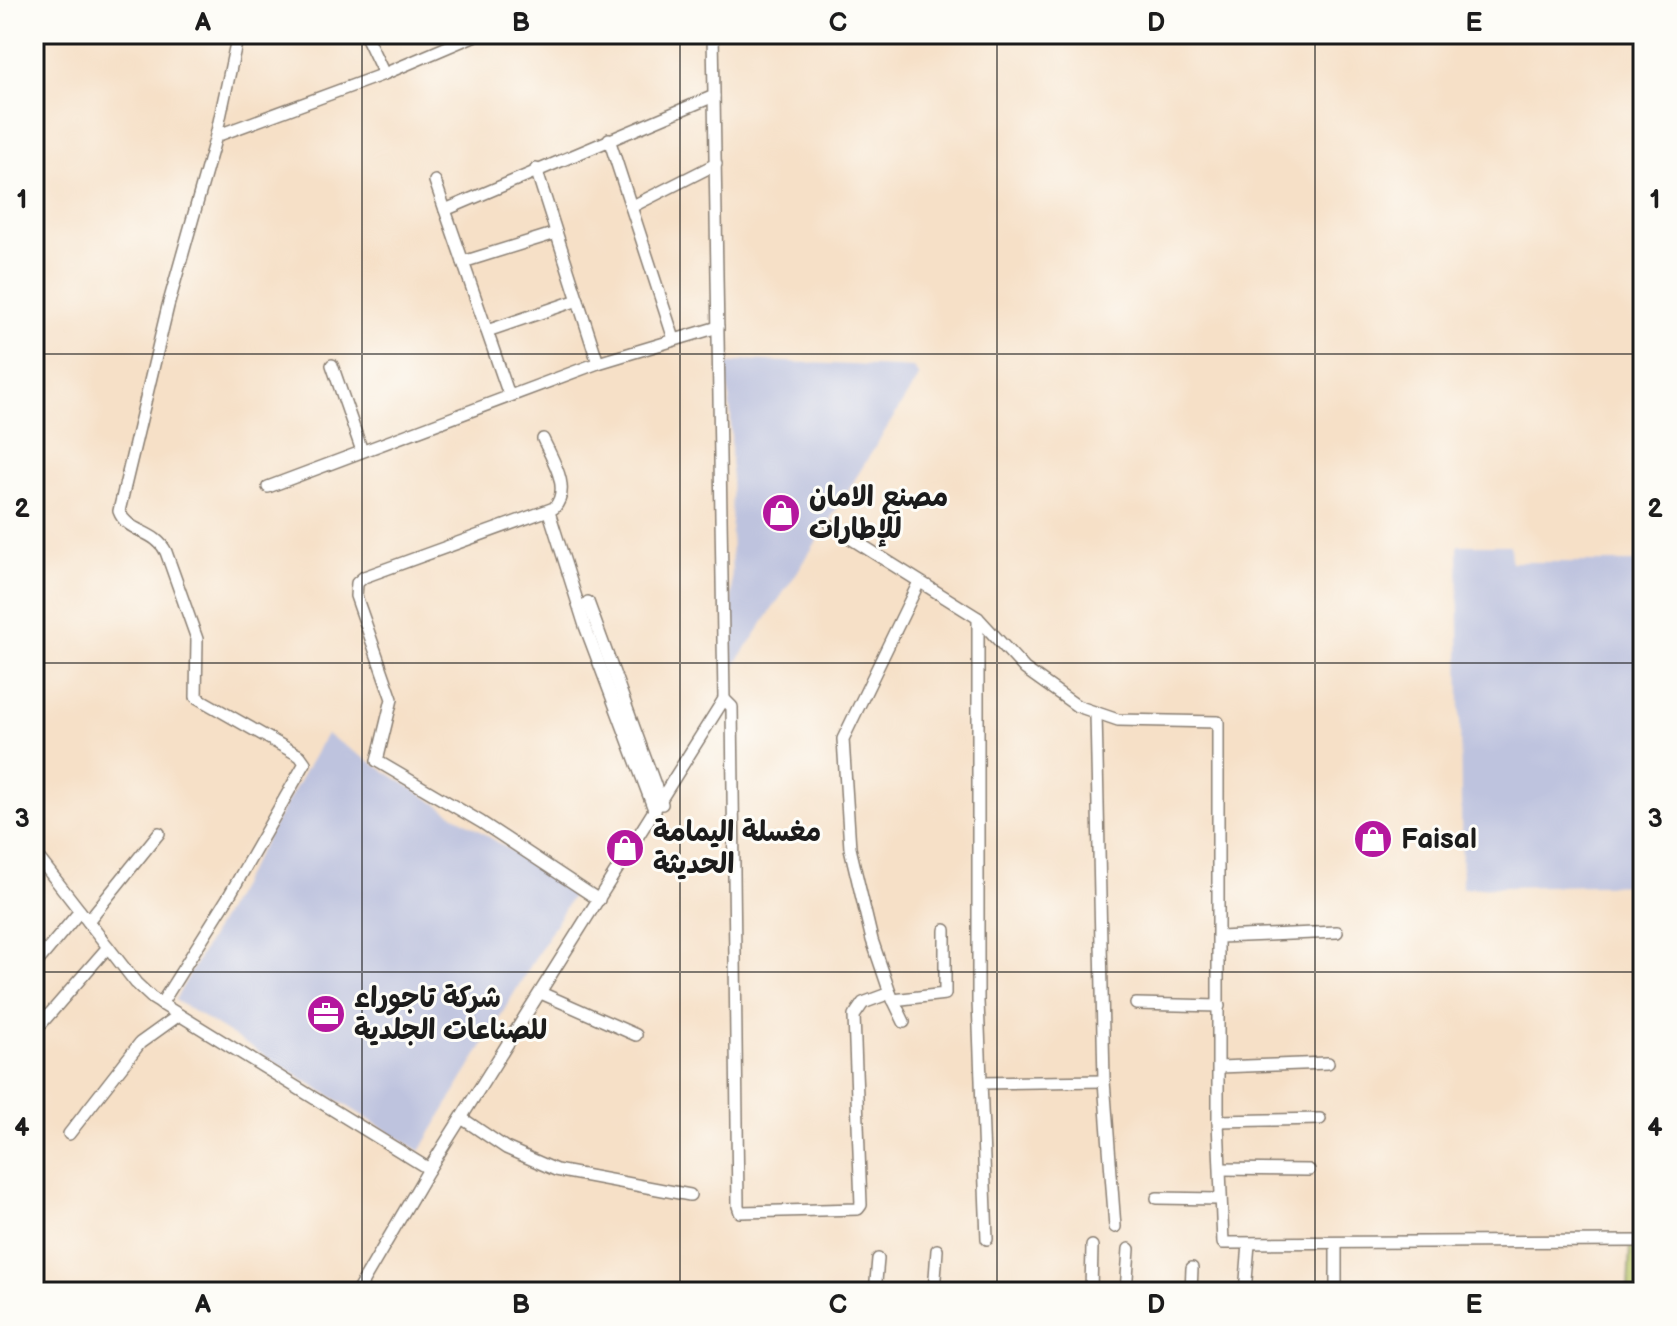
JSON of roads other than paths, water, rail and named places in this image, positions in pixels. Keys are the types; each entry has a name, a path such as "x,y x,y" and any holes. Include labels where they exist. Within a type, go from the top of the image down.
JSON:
{"street":[{"path":"161,1004 305,763 300,756 196,697 197,639 166,552 160,539 128,524 119,511 168,306 216,136 238,34"},
{"path":"365,34 384,74"},
{"path":"442,34 446,46"},
{"path":"216,136 384,74 478,34"},
{"path":"357,1292 429,1169 724,699 713,34"},
{"path":"445,210 714,96"},
{"path":"609,139 674,339"},
{"path":"631,207 716,164"},
{"path":"536,169 598,363"},
{"path":"435,181 509,395"},
{"path":"463,262 556,233"},
{"path":"487,331 578,300"},
{"path":"268,487 478,411 509,395 598,363 718,327"},
{"path":"332,365 362,451"},
{"path":"543,439 563,488 559,504 549,512 359,579 356,596 392,699 376,758 599,900"},
{"path":"549,512 585,626 658,808"},
{"path":"831,526 978,618 1025,669 1051,691 1096,713 1141,722 1218,722 1221,1241 1336,1245 1643,1241"},
{"path":"904,1022 891,996 872,940 850,848 843,739 919,582"},
{"path":"588,602 658,808"},
{"path":"978,618 982,1083 987,1239"},
{"path":"724,699 732,707 740,1212 858,1209 861,1205 854,1016 863,1003 891,996 945,994 945,930"},
{"path":"1096,713 1104,1081 1115,1227"},
{"path":"34,966 159,833"},
{"path":"34,852 136,983 161,1004 429,1169"},
{"path":"1219,937 1337,932"},
{"path":"34,1032 108,947"},
{"path":"541,993 636,1035"},
{"path":"1136,1004 1219,1006"},
{"path":"69,1134 140,1043 179,1015"},
{"path":"1219,1067 1328,1063"},
{"path":"982,1083 1104,1081"},
{"path":"463,1119 506,1148 556,1170 690,1195"},
{"path":"1218,1121 1320,1119"},
{"path":"1221,1169 1309,1170"},
{"path":"1157,1198 1219,1199"},
{"path":"1245,1292 1249,1244"},
{"path":"1336,1245 1336,1292"},
{"path":"1091,1292 1092,1246"},
{"path":"1126,1292 1129,1249"},
{"path":"934,1292 937,1250"},
{"path":"875,1292 878,1259"},
{"path":"1191,1292 1192,1268"}],"place":[{"name":"مصنع الامان للإطارات","path":"781,513"},
{"name":"Faisal","path":"1373,839"},
{"name":"مغسلة اليمامة الحديثة","path":"625,848"},
{"name":"شركة تاجوراء للصناعات الجلدية","path":"326,1014"}]}
